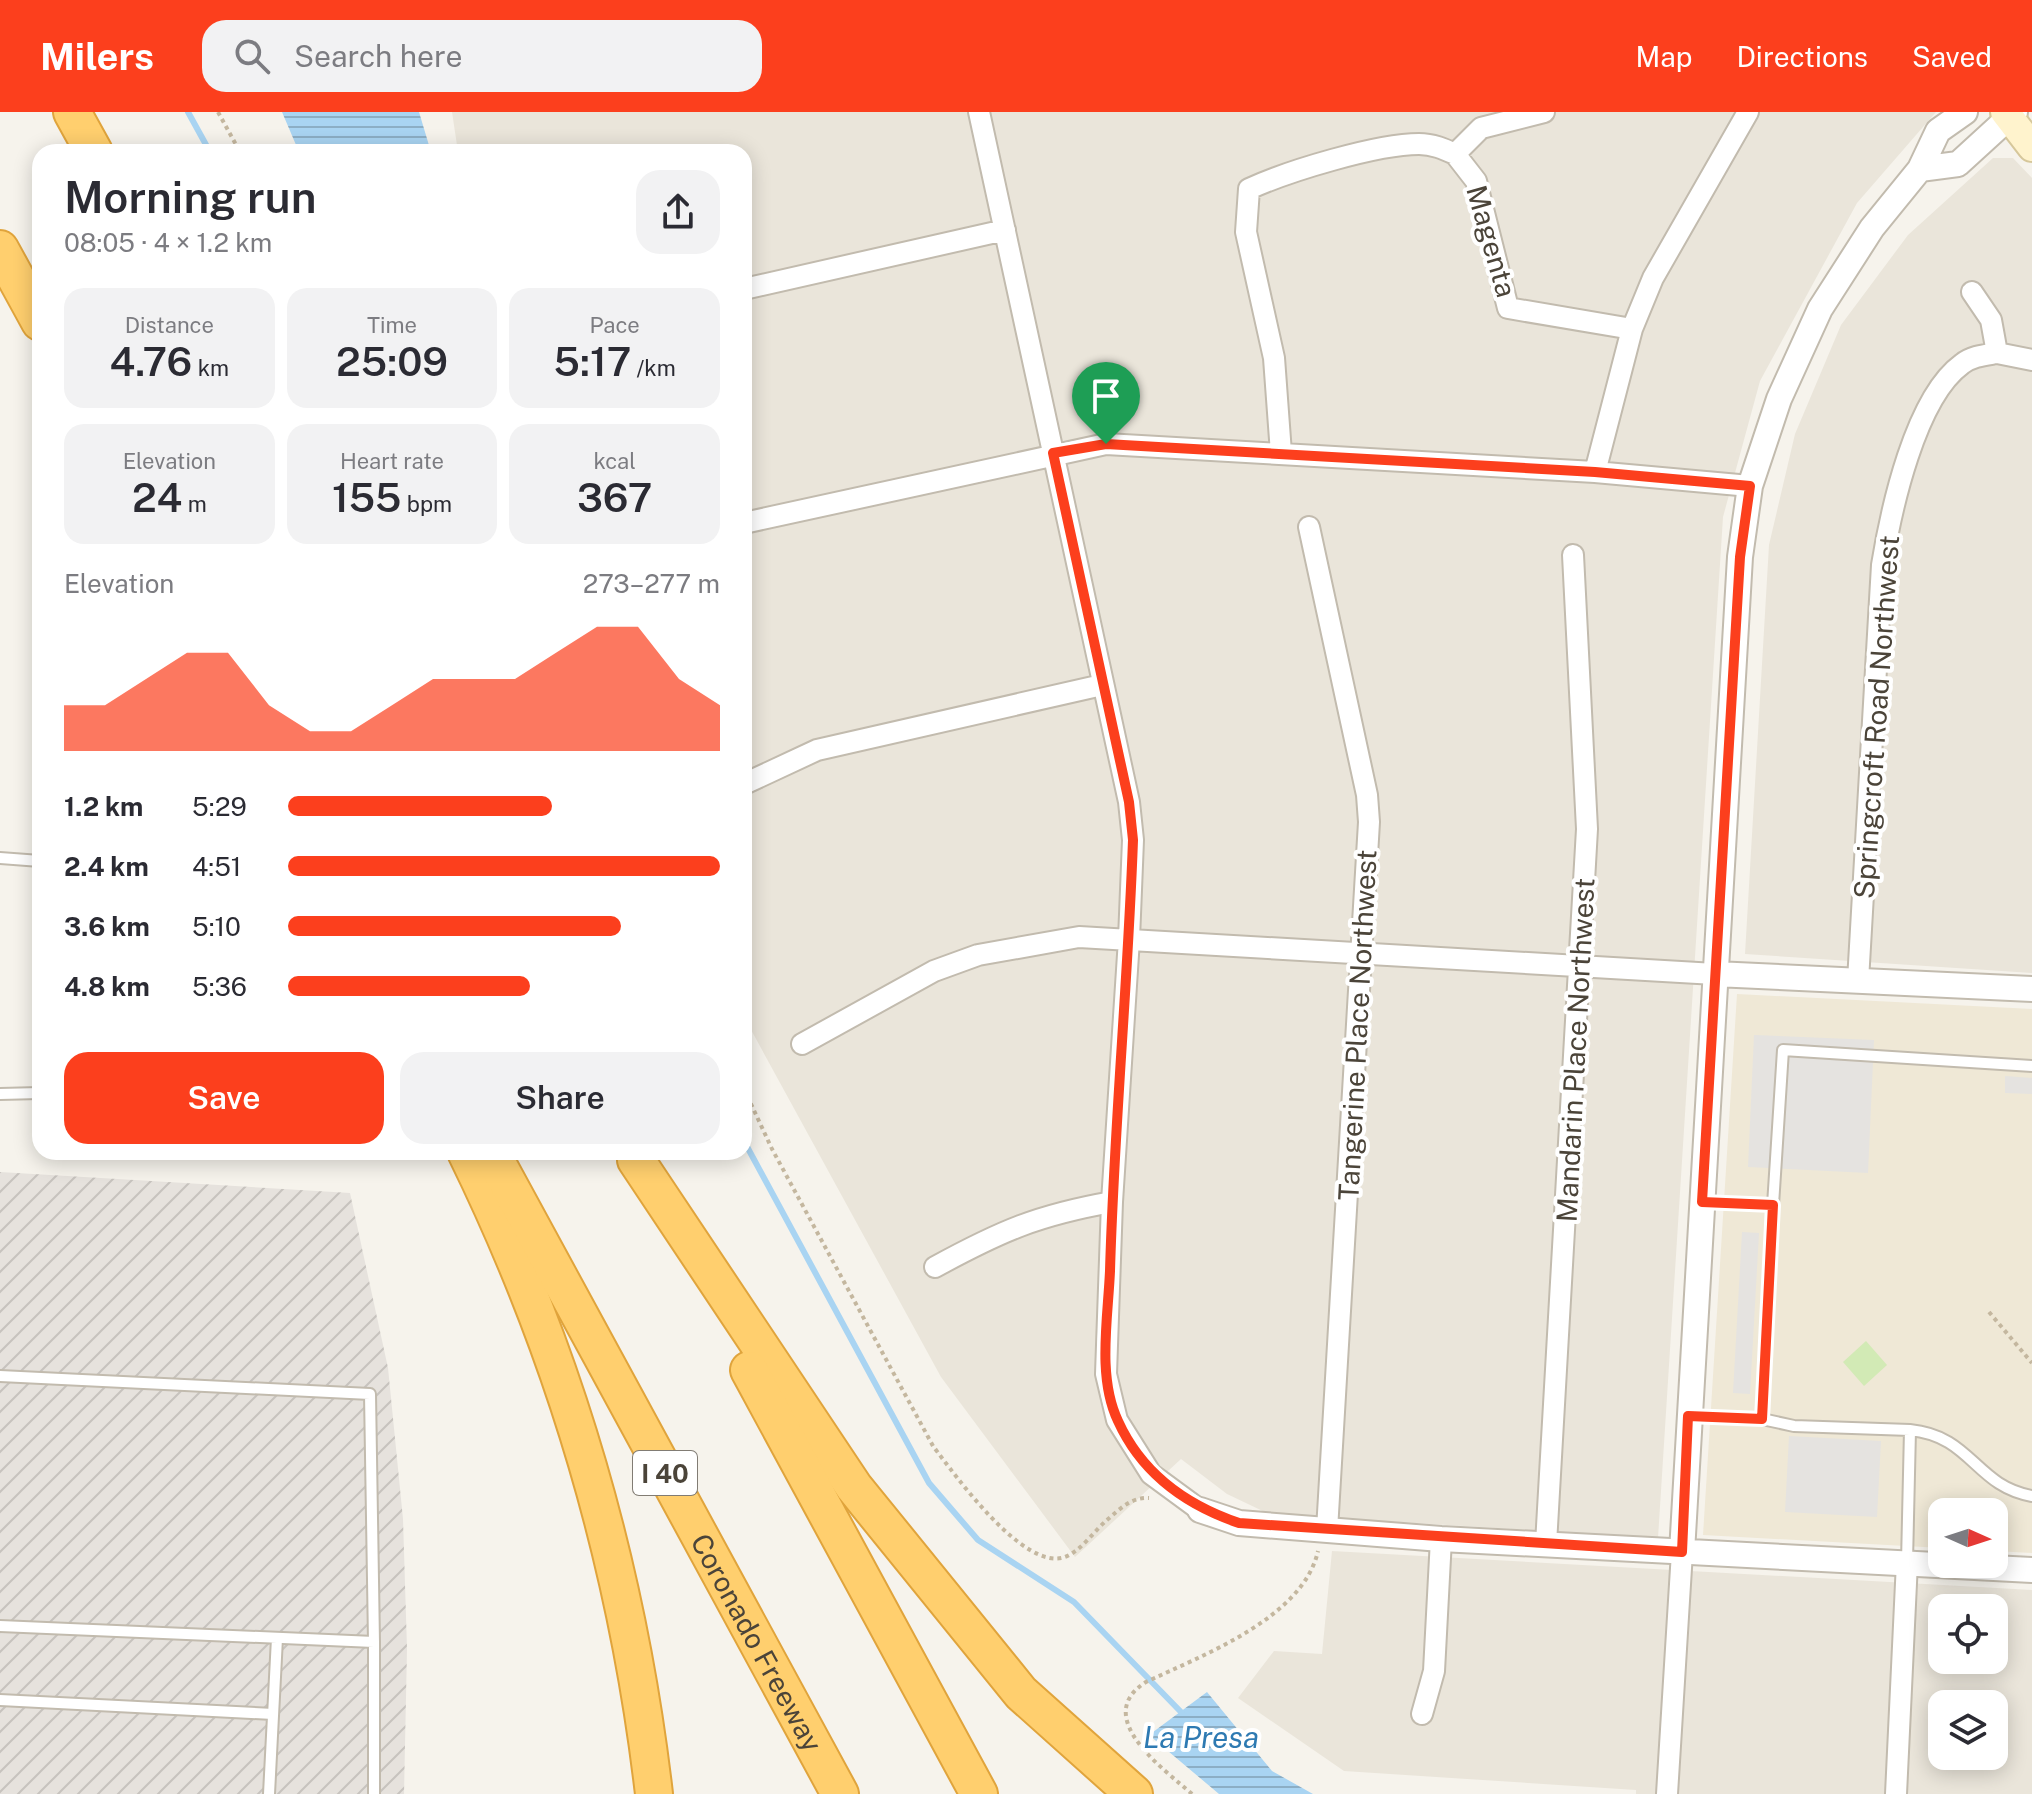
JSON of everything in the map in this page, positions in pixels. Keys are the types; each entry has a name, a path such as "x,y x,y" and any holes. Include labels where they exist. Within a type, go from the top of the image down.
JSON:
{"highway":[{"path":"72,112 90,144"},
{"path":"0,249 32,307"},
{"path":"470,1160 530,1292 599,1499 646,1722 654,1794"},
{"name":"Coronado Freeway","path":"495,1160 840,1794"},
{"path":"636,1160 979,1794"},
{"path":"637,1160 854,1487 1021,1693 1134,1794"}],"main road":[{"path":"2010,114 2032,147"}],"street":[{"path":"979,112 1129,802 1133,840 1112,1202 1106,1374 1117,1420 1151,1474 1200,1510 1239,1523 1323,1539 1441,1539 2032,1570"},
{"path":"1281,453 1274,358 1246,232 1249,189 1283,174 1402,146 1429,145 1455,154 1481,128 1544,112"},
{"path":"1595,472 1632,329 1684,220 1748,112"},
{"path":"1667,1794 1740,557 1750,486 1779,399 1820,309 1872,228 1920,169 1938,131 1965,112"},
{"path":"1920,169 1958,164 2010,114"},
{"name":"Magenta","path":"1455,154 1476,181 1508,308 1632,329"},
{"path":"752,287 1005,230"},
{"path":"1972,292 1991,320 1997,353 2032,360"},
{"name":"Springcroft Road Northwest","path":"1858,981 1882,565 1891,510 1909,455 1933,400 1948,377 1963,363 1997,353"},
{"path":"752,521 1053,453 1106,444 1595,472 1750,486"},
{"name":"Tangerine Place Northwest","path":"1309,527 1367,795 1369,822 1323,1539"},
{"name":"Mandarin Place Northwest","path":"1546,1544 1587,829 1573,555"},
{"path":"752,780 817,750 1102,685"},
{"path":"802,1044 934,971 978,955 1079,937 2032,989"},
{"path":"935,1267 1003,1230 1056,1212 1112,1202"},
{"path":"1422,1714 1434,1671 1441,1539"},
{"path":"1896,1794 1907,1562"}],"lane":[{"path":"0,858 32,860"},
{"path":"1762,1419 1783,1050 1844,1051 1945,1062 2032,1066"},
{"path":"0,1094 32,1093"},
{"path":"1702,1202 1773,1205"},
{"path":"0,1376 370,1394 374,1794"},
{"path":"1688,1416 1762,1419 1794,1426 1910,1430 1945,1437 1962,1449 1991,1480 2010,1493 2032,1496"},
{"path":"1907,1562 1910,1430"},
{"path":"0,1626 374,1642"},
{"path":"269,1794 277,1638"},
{"path":"0,1700 273,1714"}],"path":[{"path":"218,112 236,144"},
{"path":"752,1106 772,1149 933,1446 967,1491 1014,1539 1049,1559 1059,1558 1077,1549 1135,1498 1153,1498"},
{"path":"1989,1312 2032,1363"},
{"path":"1306,1549 1323,1539"},
{"path":"1192,1794 1134,1739 1126,1716 1132,1697 1146,1682 1272,1615 1302,1589 1315,1566 1323,1539"}],"shaded area":[{"path":"452,112 1936,112 1857,203 1760,381 1723,517 1658,1538 1269,1514 1227,1494 1181,1459 1075,1557 941,1377 752,1032 752,144 457,144"},
{"path":"1993,158 2013,158 2032,178 2032,973 1745,954 1769,545 1795,434 1841,325 1908,235"},
{"path":"1737,994 2032,1009 2032,1553 2008,1552 2008,1498 1928,1498 1928,1547 1703,1535"},
{"path":"1754,1035 1874,1040 1868,1173 1748,1167"},
{"path":"2005,1076 2032,1078 2032,1094 2005,1093"},
{"path":"0,1172 350,1193 388,1368 403,1519 407,1649 404,1794 0,1794"},
{"path":"1742,1232 1759,1233 1750,1394 1733,1393"},
{"path":"1789,1436 1881,1441 1877,1517 1785,1512"},
{"path":"1332,1551 2032,1590 2032,1794 1636,1794 1636,1790 1344,1771 1238,1698 1274,1651 1322,1654"}],"green space":[{"path":"1866,1341 1887,1365 1864,1386 1843,1362"}],"water":[{"path":"282,112 419,112 429,144 296,144"},
{"name":"La Presa","path":"1207,1692 1272,1771 1313,1794 1219,1794 1149,1735"}],"waterway":[{"path":"188,112 206,144"},
{"path":"752,1156 929,1483 978,1540 1074,1602 1181,1712"}],"route":[{"path":"1106,444 1595,472 1750,486 1740,557 1702,1202 1773,1205 1762,1419 1688,1416 1682,1552 1441,1539 1239,1523 1200,1510 1151,1474 1117,1420 1106,1374 1112,1202 1133,840 1129,802 1053,453 1106,444"}]}
